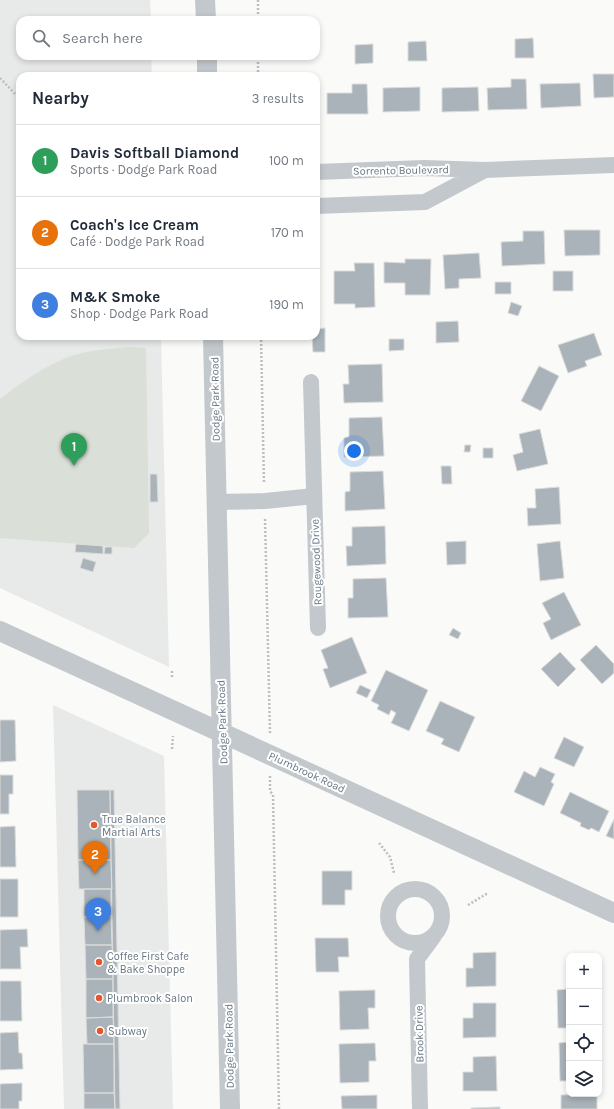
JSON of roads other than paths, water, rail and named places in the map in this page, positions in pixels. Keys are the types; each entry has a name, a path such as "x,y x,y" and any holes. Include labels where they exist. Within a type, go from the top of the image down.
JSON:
{"street":[{"path":"206,0 206,16"},
{"path":"207,60 207,72"},
{"name":"Sorrento Boulevard","path":"320,172 424,168 485,170 614,165"},
{"name":"Sorrento Boulevard","path":"320,206 425,202 485,170"},
{"name":"Dodge Park Road","path":"213,340 230,1109"},
{"name":"Rougewood Drive","path":"311,382 318,628"},
{"path":"217,502 265,501 314,496"},
{"name":"Plumbrook Road","path":"0,631 614,912"},
{"path":"417,889 426,891 439,903 442,920 439,929 434,936 417,959 394,933 390,925 389,908 400,894 408,890 417,889"},
{"path":"400,939 417,943 426,941 434,936"},
{"name":"Brook Drive","path":"417,959 420,1109"}],"place":[{"name":"Davis Softball Diamond","path":"74,466"},
{"name":"True Balance Martial Arts","path":"94,825"},
{"name":"Coach's Ice Cream","path":"95,874"},
{"name":"M&K Smoke","path":"98,931"},
{"name":"Coffee First Cafe & Bake Shoppe","path":"99,962"},
{"name":"Plumbrook Salon","path":"99,998"},
{"name":"Subway","path":"100,1031"}]}
